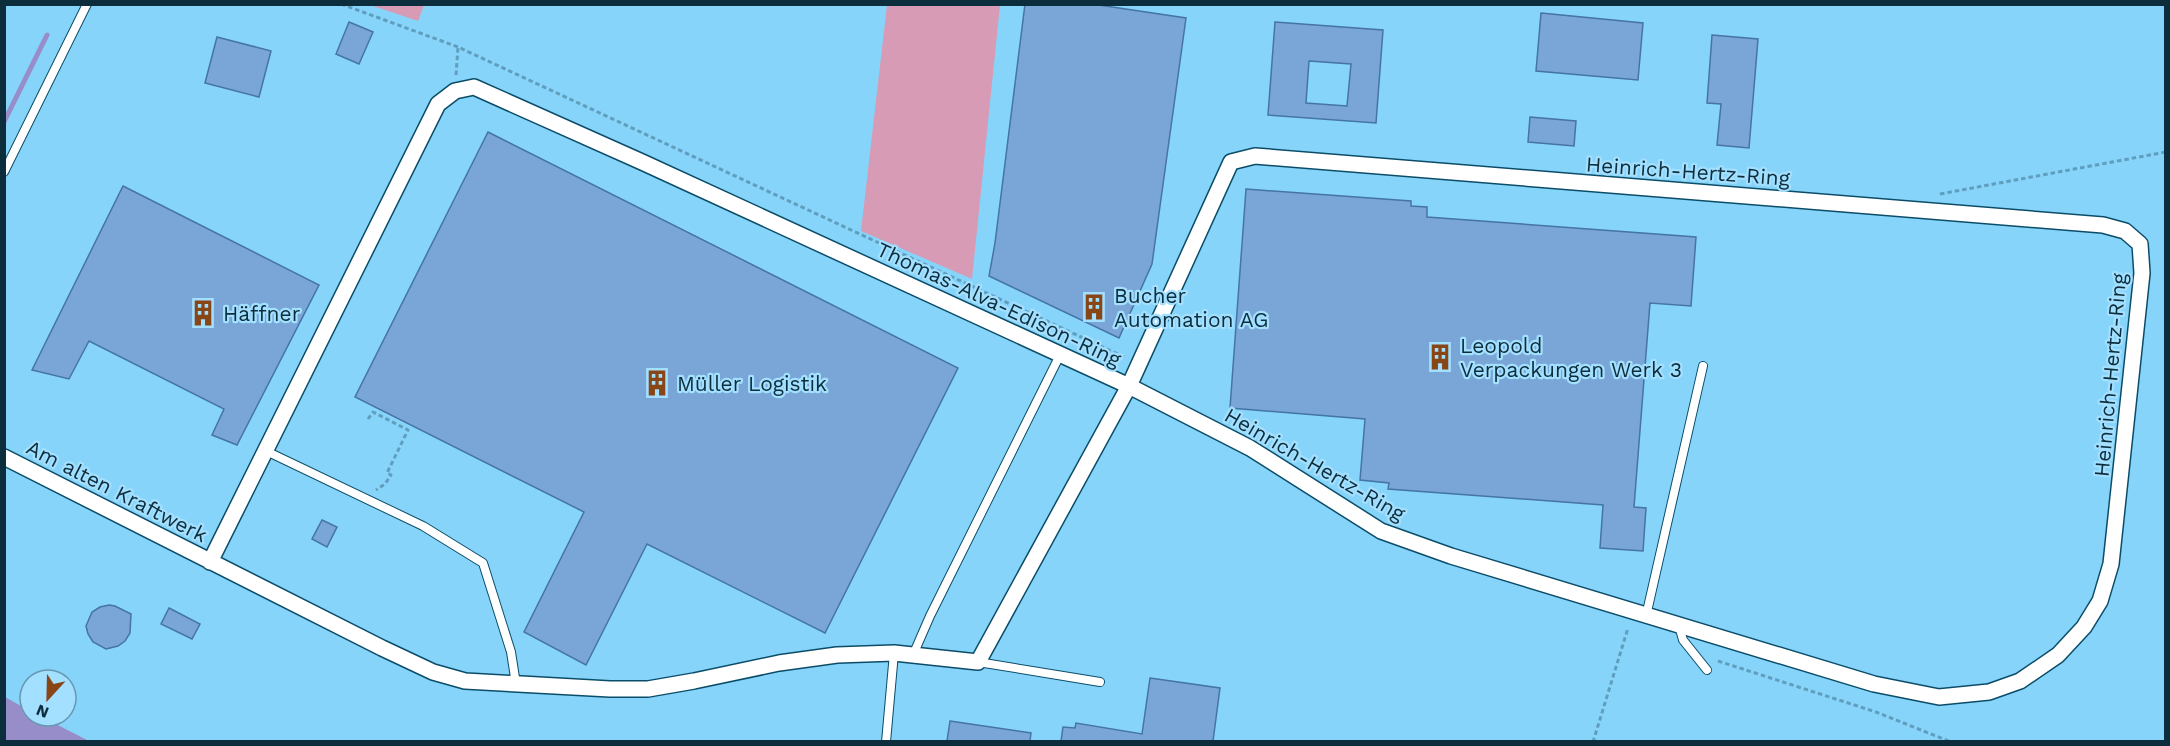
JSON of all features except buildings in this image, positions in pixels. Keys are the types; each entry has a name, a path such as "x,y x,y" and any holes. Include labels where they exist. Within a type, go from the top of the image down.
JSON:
{"street":[{"name":"Thomas-Alva-Edison-Ring","path":"455,91 474,87 1129,386 978,662"},
{"path":"455,91 438,104 210,562 433,672 465,681 648,689 779,663 837,655 894,653 978,662"},
{"name":"Heinrich-Hertz-Ring","path":"1255,156 2103,225 2125,231 2140,244 2142,273 2111,564 2100,601 2084,627 2058,655 2020,681 1989,692 1939,697 1874,684 1451,556 1381,531 1250,448 1129,386 1231,162 1255,156"},
{"name":"Am alten Kraftwerk","path":"4,457 210,562"}],"lane":[{"path":"4,172 87,4"},
{"path":"913,655 930,616 1060,355"},
{"path":"1640,614 1703,366"},
{"path":"264,450 423,526 483,563 511,652 516,684"},
{"path":"1679,626 1683,640 1707,670"},
{"path":"886,741 894,653"},
{"path":"978,662 1100,682"}],"path":[{"path":"341,4 458,47 1139,364"},
{"path":"455,91 458,47"},
{"path":"1936,195 2166,152"},
{"path":"354,494 357,488 367,491 377,490 385,484 391,475 387,473 408,430 373,412 368,419"},
{"path":"1593,741 1640,614"},
{"path":"1694,653 1876,712 1951,741"}],"shaded area":[{"path":"370,5 424,5 418,21"},
{"path":"887,5 1000,5 972,279 861,231"},
{"path":"5,697 18,704 18,728 64,728 89,741 5,741"}],"waterway":[{"path":"4,122 47,35"}],"place":[{"name":"Bucher Automation AG","path":"1094,307"},
{"name":"Häffner","path":"203,313"},
{"name":"Leopold Verpackungen Werk 3","path":"1440,357"},
{"name":"Müller Logistik","path":"657,383"}]}
